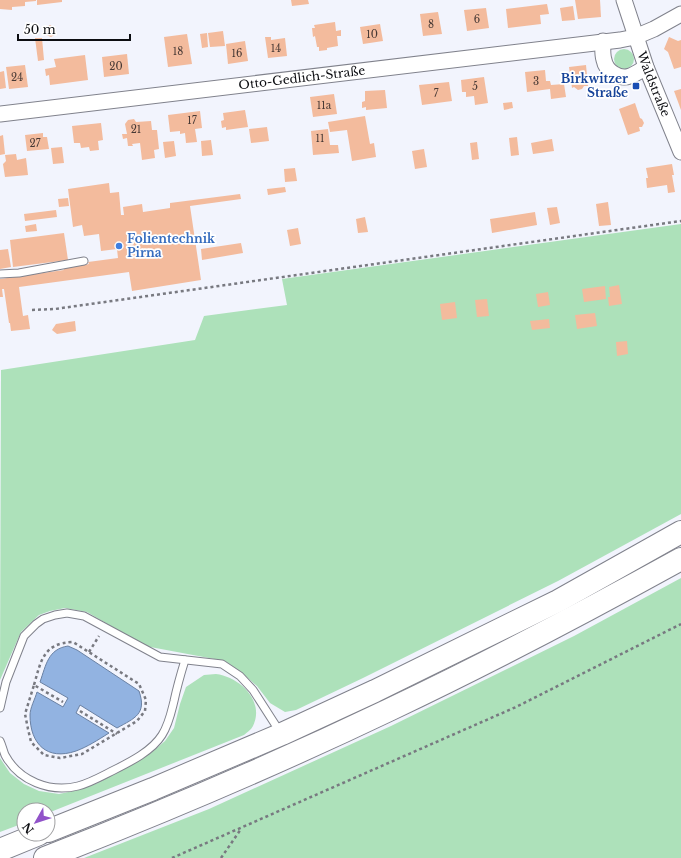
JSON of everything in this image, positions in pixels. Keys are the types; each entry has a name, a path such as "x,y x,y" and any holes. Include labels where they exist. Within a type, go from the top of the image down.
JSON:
{"highway":[{"path":"56,828 153,789 282,734 382,687 558,601 681,532"},
{"path":"45,858 152,816 389,710 570,620 681,559"},
{"path":"0,850 20,842"}],"street":[{"path":"624,0 635,37"},
{"name":"Otto-Gedlich-Straße","path":"0,114 635,37 654,29 681,14"},
{"name":"Waldstraße","path":"635,37 681,152"},
{"path":"603,41 604,59 610,71 613,73 620,77 626,77 631,76 646,67"}],"lane":[{"path":"0,274 19,273 84,261"},
{"path":"0,708 6,682 24,636 43,619 66,613 84,616 160,657 222,664 240,676 253,690 282,734"},
{"path":"0,741 6,756 16,769 40,785 59,789 78,786 95,779 123,766 150,748 162,736 169,722 185,660"}],"path":[{"path":"32,310 55,309 681,221"},
{"path":"172,858 516,707 681,624"},
{"path":"89,652 104,627"},
{"path":"61,642 73,642 89,652 139,684 146,700 145,710 138,721 82,754 60,758 44,756 32,742 26,721 26,714 42,657 50,649 61,642"},
{"path":"34,685 64,702"},
{"path":"80,712 117,734"},
{"path":"221,858 241,828"}],"green space":[{"path":"624,49 631,52 634,59 631,66 624,69 617,66 614,59 617,52"},
{"path":"681,224 681,514 558,581 296,710 285,712 270,703 257,686 225,661 145,646 87,612 65,608 39,615 21,632 0,680 1,370 195,340 204,316 287,305 282,279"},
{"path":"681,578 681,858 84,858 209,809 391,726 574,636"},
{"path":"216,674 234,680 248,692 253,699 256,708 256,717 253,726 244,735 56,810 56,802 16,802 16,826 0,832 0,758 10,773 24,784 39,791 59,794 78,790 98,783 151,753 165,741 174,728 186,687 204,675"}],"water":[{"path":"68,646 77,650 139,691 141,705 138,714 134,718 117,728 80,705 76,713 109,733 76,751 66,754 57,754 42,748 37,742 33,734 30,712 37,692 63,707 68,698 40,682 46,664 52,654 56,650"}],"building":[{"path":"0,0 36,1 25,2 25,6 12,7 12,10 0,9"},
{"path":"37,0 62,0 62,2 37,5"},
{"path":"291,0 308,0 309,4 292,6"},
{"path":"575,0 600,0 601,17 578,19"},
{"path":"547,4 549,14 540,15 541,24 508,28 506,9"},
{"path":"573,6 575,20 562,21 560,8"},
{"path":"486,8 489,28 467,31 464,10"},
{"path":"438,12 442,34 423,36 420,14"},
{"path":"335,22 336,31 341,30 341,36 337,36 338,46 319,51 315,36 313,37 312,28 315,28 314,25"},
{"path":"380,24 383,41 363,44 360,27"},
{"path":"50,25 55,28 56,34 51,37 46,35 45,28"},
{"path":"223,31 225,46 210,47 208,33"},
{"path":"207,33 208,47 202,48 200,34"},
{"path":"187,34 192,64 168,67 164,37"},
{"path":"265,37 271,37 271,40 285,38 287,56 268,58"},
{"path":"669,37 678,41 681,40 681,67 674,69 668,52 664,49"},
{"path":"35,38 42,38 44,60 38,61"},
{"path":"245,41 248,61 228,64 226,44"},
{"path":"127,54 129,74 104,77 102,57"},
{"path":"85,55 88,80 50,85 49,75 46,76 45,69 56,67 54,59"},
{"path":"25,65 28,87 9,89 6,67"},
{"path":"586,65 588,86 584,86 582,89 578,90 574,87 572,88 569,67"},
{"path":"545,70 546,81 550,81 551,85 564,84 566,97 551,99 550,89 527,92 525,72"},
{"path":"4,71 6,88 0,89 0,72"},
{"path":"484,77 488,103 475,105 474,96 466,97 466,92 462,92 461,80"},
{"path":"449,82 452,101 422,105 419,85"},
{"path":"681,89 681,110 674,91"},
{"path":"385,90 387,108 366,110 366,107 362,108 362,102 365,101 365,91"},
{"path":"334,94 337,114 313,117 310,97"},
{"path":"512,102 513,108 504,110 503,103"},
{"path":"635,103 640,118 644,123 642,127 639,127 640,131 628,135 619,109"},
{"path":"245,110 248,127 226,130 226,127 222,128 221,121 224,120 223,113"},
{"path":"200,111 202,128 195,129 197,142 186,143 185,133 180,134 180,131 170,132 168,115"},
{"path":"365,116 370,144 374,143 376,157 352,161 347,130 330,132 328,122"},
{"path":"134,119 136,122 151,121 152,130 157,130 159,149 154,150 155,158 142,160 140,143 132,144 133,146 128,146 127,138 123,139 122,134 127,134 125,124 128,120"},
{"path":"101,123 103,140 98,141 99,150 90,151 89,147 81,148 80,143 74,143 72,126"},
{"path":"267,127 269,141 251,143 249,129"},
{"path":"328,129 330,145 338,145 339,153 313,155 311,131"},
{"path":"43,133 43,137 47,137 49,149 27,151 25,135"},
{"path":"3,135 5,154 0,155 0,136"},
{"path":"517,137 519,155 511,156 509,138"},
{"path":"552,139 554,151 533,154 531,143"},
{"path":"211,140 213,155 202,156 201,141"},
{"path":"174,141 176,156 165,158 163,142"},
{"path":"477,142 479,159 472,160 470,143"},
{"path":"62,147 64,163 53,164 51,148"},
{"path":"424,149 427,167 415,169 412,151"},
{"path":"16,154 17,160 26,158 28,175 5,177 3,164 6,161 5,155"},
{"path":"672,164 675,192 668,193 667,185 647,188 646,178 648,178 646,168"},
{"path":"295,168 297,181 285,182 284,169"},
{"path":"109,183 110,193 119,192 121,215 124,215 123,207 142,204 143,212 170,208 170,203 240,194 241,199 190,206 201,280 132,291 129,272 19,287 23,316 28,315 30,329 11,331 4,289 2,289 3,297 0,297 0,279 64,270 63,268 89,264 88,262 118,258 117,249 101,251 99,234 84,236 82,225 73,227 68,189"},
{"path":"285,187 286,192 268,195 267,189"},
{"path":"68,198 69,206 59,207 58,199"},
{"path":"608,202 611,225 599,226 596,204"},
{"path":"557,207 560,223 550,225 547,208"},
{"path":"56,210 57,217 25,221 24,214"},
{"path":"535,212 537,225 492,233 490,219"},
{"path":"365,217 368,232 358,233 356,219"},
{"path":"36,224 37,231 26,232 25,226"},
{"path":"298,228 301,244 290,246 287,230"},
{"path":"64,233 68,260 13,267 10,240"},
{"path":"241,243 243,253 202,260 201,249"},
{"path":"8,249 11,267 0,269 0,250"},
{"path":"619,285 622,304 609,306 609,287"},
{"path":"605,286 606,299 584,302 582,289"},
{"path":"548,292 550,305 538,307 536,294"},
{"path":"487,299 489,316 477,317 475,300"},
{"path":"455,302 457,318 442,320 440,304"},
{"path":"595,313 597,326 577,329 575,315"},
{"path":"549,319 550,328 532,330 530,321"},
{"path":"75,321 76,331 57,334 52,330 56,324"},
{"path":"627,341 628,354 617,356 616,342"}],"place":[{"name":"Birkwitzer Straße","path":"636,86"},
{"name":"Folientechnik Pirna","path":"119,246"}]}
